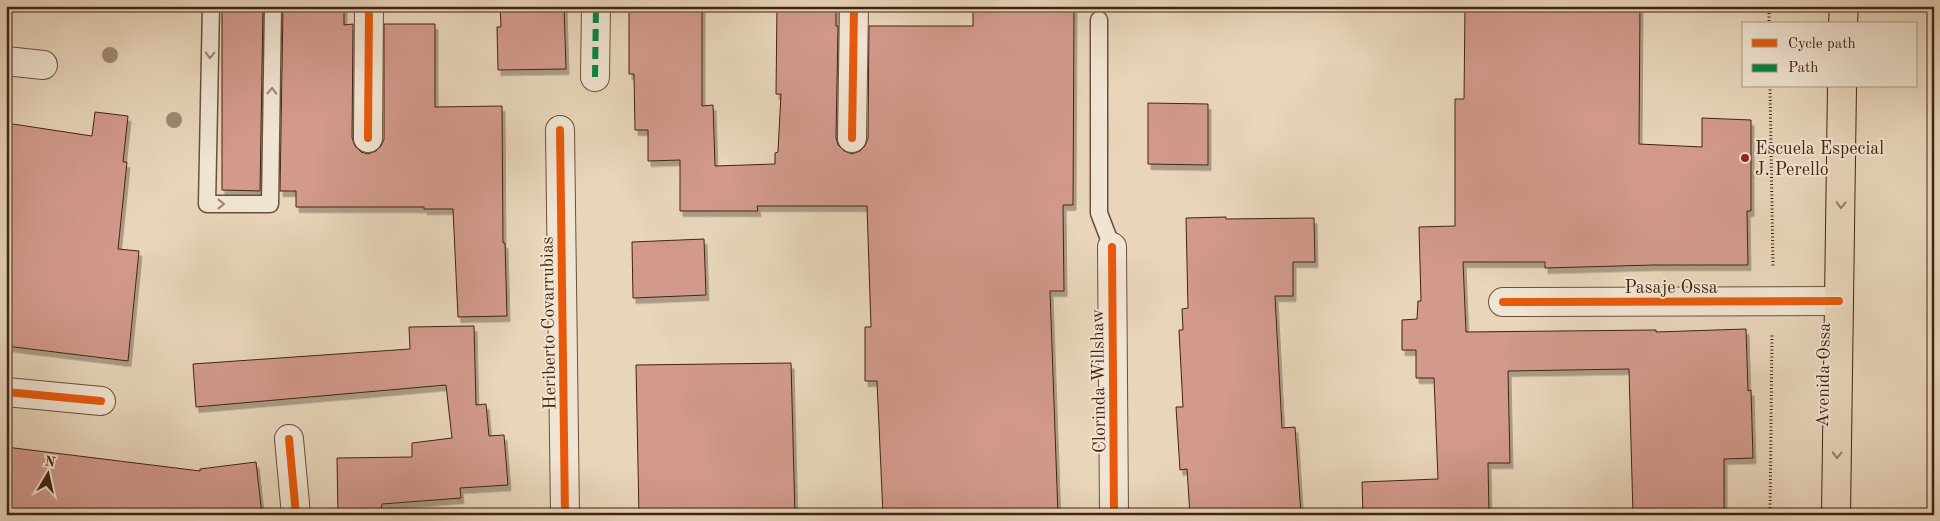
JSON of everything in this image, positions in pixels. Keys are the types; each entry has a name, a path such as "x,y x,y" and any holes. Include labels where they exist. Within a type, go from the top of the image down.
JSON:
{"main road":[{"path":"1843,22 1844,6"},
{"name":"Avenida Ossa","path":"1836,515 1842,88"}],"street":[{"path":"368,138 369,6"},
{"path":"595,77 596,6"},
{"path":"852,138 854,6"},
{"path":"6,61 43,65"},
{"name":"Heriberto Covarrubias","path":"560,130 566,515"},
{"name":"Clorinda Willshaw","path":"1112,247 1114,515"},
{"name":"Pasaje Ossa","path":"1503,302 1839,301"},
{"path":"6,392 101,401"},
{"path":"289,439 296,515"}],"lane":[{"path":"211,6 207,204 270,204 273,6"},
{"path":"1099,20 1100,213 1112,247"}],"path":[{"path":"1769,6 1769,22"}],"building":[{"path":"222,6 263,6 260,191 222,190"},
{"path":"283,6 344,6 344,25 353,24 352,138 355,146 361,152 368,154 376,151 384,139 384,24 435,24 435,107 502,106 503,243 505,243 507,316 458,317 453,209 424,209 424,207 296,207 296,191 280,191"},
{"path":"500,6 564,6 566,69 498,70 497,27 501,27"},
{"path":"629,6 702,6 702,106 713,105 715,166 775,164 775,153 778,152 781,94 776,94 777,6 836,6 836,26 838,26 836,138 838,145 844,151 852,154 860,151 865,146 868,138 869,26 973,26 973,6 1074,6 1073,205 1063,205 1064,291 1050,291 1058,515 883,515 877,381 865,381 865,327 871,327 867,206 757,206 758,211 680,211 680,160 648,161 648,130 635,130 634,74 629,74"},
{"path":"1465,6 1640,6 1639,144 1702,147 1702,118 1751,120 1751,211 1747,211 1748,265 1545,268 1545,262 1463,262 1466,332 1656,330 1656,332 1746,329 1748,391 1751,390 1753,458 1724,459 1724,515 1633,515 1629,369 1508,371 1510,463 1488,463 1489,515 1363,515 1362,482 1438,479 1434,378 1416,378 1416,350 1402,350 1402,320 1417,319 1418,301 1421,301 1419,227 1455,226 1455,99 1464,99"},
{"path":"1148,103 1208,104 1208,165 1148,164"},
{"path":"95,112 128,116 123,162 127,162 118,249 139,251 128,361 6,346 6,123 92,136"},
{"path":"1226,217 1226,219 1314,218 1315,262 1293,262 1293,296 1275,296 1282,428 1295,427 1301,515 1190,515 1187,469 1180,470 1176,407 1183,407 1179,330 1183,330 1182,309 1188,308 1186,218"},
{"path":"704,239 706,295 633,298 632,242"},
{"path":"474,326 476,405 486,404 489,436 504,435 508,485 460,488 461,498 382,504 380,515 338,515 337,458 412,457 412,443 452,438 446,385 196,407 193,364 410,349 409,327"},
{"path":"791,363 795,515 639,515 636,365"},
{"path":"6,447 200,471 200,469 256,462 262,515 206,515 166,510 165,515 6,515"}],"marked path":[{"path":"595,77 596,6"}],"cycle path":[{"path":"368,138 369,6"},
{"path":"852,138 854,6"},
{"path":"560,130 565,515"},
{"path":"1112,247 1114,515"},
{"path":"1503,302 1839,301"},
{"path":"6,392 101,401"},
{"path":"289,439 296,515"}],"place":[{"name":"Escuela Especial J. Perello","path":"1745,158"}]}
